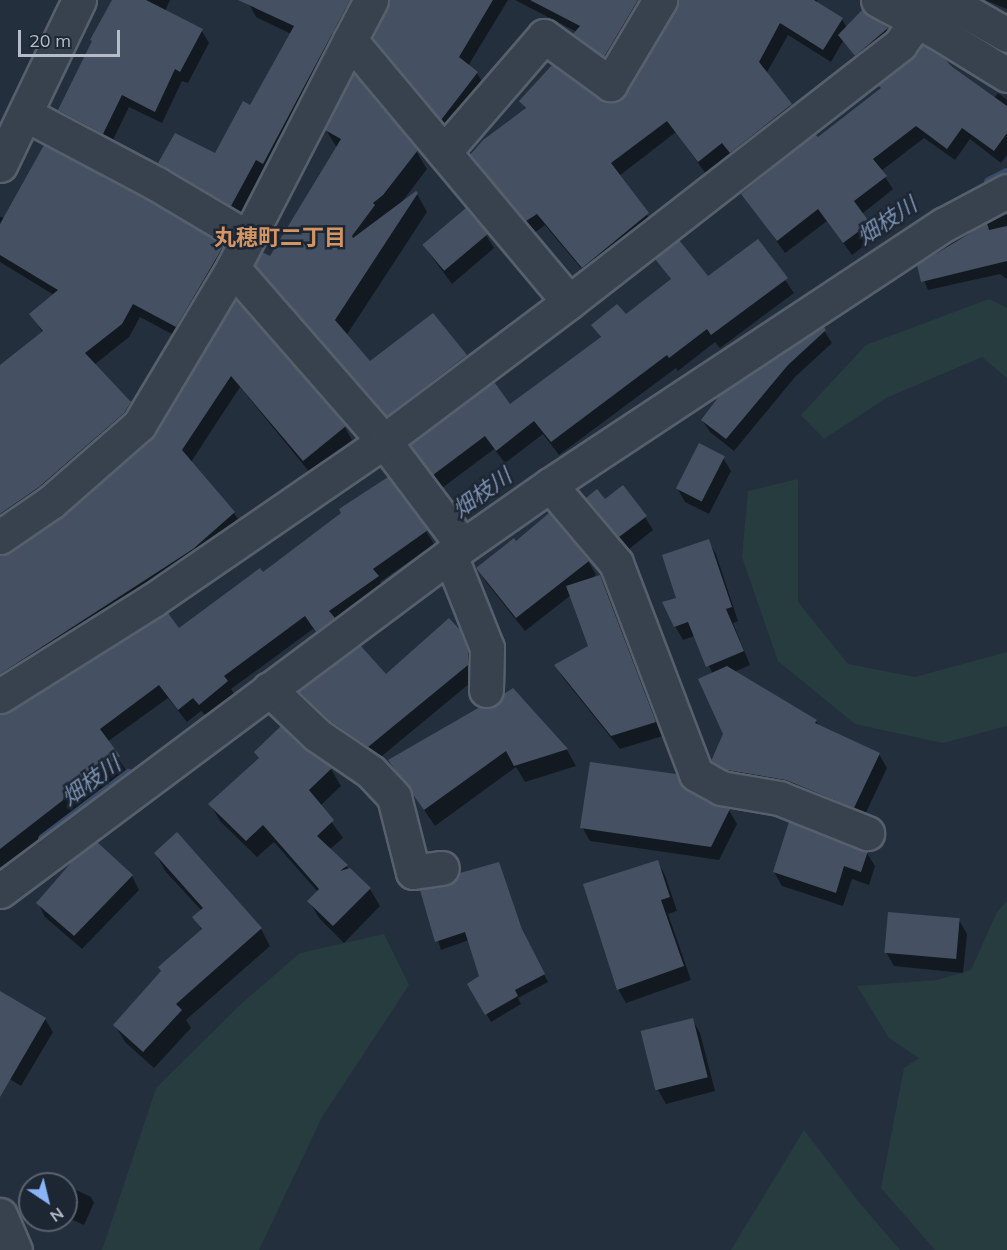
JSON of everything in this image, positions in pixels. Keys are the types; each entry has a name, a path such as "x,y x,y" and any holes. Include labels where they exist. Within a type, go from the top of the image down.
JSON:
{"street":[{"path":"0,165 79,0"},
{"path":"0,537 59,496 140,425 232,268 371,0"},
{"path":"444,152 544,36 610,84 660,0"},
{"path":"878,0 926,11 1007,75"},
{"path":"946,0 1007,35"},
{"path":"0,696 153,600 384,441 569,302 900,44 926,11"},
{"path":"350,40 569,302"},
{"path":"25,114 157,183 248,238"},
{"path":"0,891 269,689 454,541 550,485 945,224 1007,191"},
{"path":"232,268 384,441 454,541 487,648 486,690"},
{"path":"550,485 616,563 696,774 721,788 779,798 867,833"},
{"path":"269,689 317,735 371,772 394,797 412,872 442,868"},
{"path":"0,1215 15,1250"}],"green space":[{"path":"989,299 1007,308 1007,378 982,357 886,398 824,439 801,415 866,345"},
{"path":"798,479 798,602 848,664 915,677 1007,652 1007,726 943,743 855,724 778,661 742,557 748,491"},
{"path":"1007,901 1007,1250 935,1250 881,1188 904,1068 919,1058 889,1038 857,986 937,980 971,970 997,912"},
{"path":"384,934 409,985 322,1117 259,1250 102,1250 156,1088 241,1004 300,953"},
{"path":"804,1130 858,1201 900,1250 731,1250"}],"building":[{"path":"112,0 146,0 203,29 180,72 175,69 155,112 122,95 103,134 58,110 92,41 90,40"},
{"path":"238,0 350,0 263,164 256,160 231,206 158,163 175,133 215,153 243,101 250,105 294,26"},
{"path":"390,0 493,0 459,57 478,72 441,120 372,38"},
{"path":"530,0 638,0 604,57 573,34 580,26"},
{"path":"679,0 814,0 843,18 823,50 780,23 759,62 792,104 730,153 722,143 698,162 667,121 611,163 649,213 582,268 537,214 526,221 470,155 483,140 526,108 519,101 552,65 599,99 609,103 619,100 626,94 676,10"},
{"path":"862,10 888,28 855,56 838,35"},
{"path":"922,45 945,59 951,66 1007,106 1007,133 994,151 962,128 947,149 916,126 873,159 887,176 854,201 870,223 843,243 818,209 777,241 741,194 815,134 818,137 881,88 878,85 912,59"},
{"path":"354,74 418,150 383,195 373,203 375,205 352,236 353,238 416,191 418,193 335,320 370,361 433,313 467,355 387,416 255,265 262,252 270,256 341,139 325,130"},
{"path":"44,145 148,200 224,245 176,327 133,304 122,324 85,353 131,402 124,413 39,487 0,514 0,365 43,331 29,314 58,290 0,255 0,224"},
{"path":"466,208 488,234 444,271 422,245"},
{"path":"987,223 989,230 1007,226 1007,261 921,282 917,265"},
{"path":"758,239 788,278 711,335 707,329 669,358 667,355 551,442 534,421 496,451 485,436 433,475 410,445 490,385 495,383 510,404 601,337 591,325 617,304 626,314 671,279 655,259 679,240 708,276"},
{"path":"236,300 346,426 303,461 231,376 182,450 235,512 193,549 0,674 0,555 11,552 62,517 152,439"},
{"path":"824,327 826,330 788,365 726,439 701,420 720,395"},
{"path":"699,443 725,456 702,502 676,488"},
{"path":"388,477 428,530 373,569 379,576 329,611 335,618 316,632 305,616 224,676 228,681 199,705 193,698 178,710 159,685 100,729 120,756 0,849 0,715 10,712 168,613 179,628 260,568 263,572 341,513 339,509"},
{"path":"623,485 647,516 619,537 586,498 597,489 605,499"},
{"path":"549,513 589,561 516,618 476,568 514,538 516,541"},
{"path":"709,539 732,607 726,609 744,651 706,667 688,622 674,627 662,602 676,598 662,555"},
{"path":"600,575 656,722 611,736 554,665 588,646 566,586"},
{"path":"449,618 460,630 468,651 468,665 368,747 329,720 299,691 360,645 386,674"},
{"path":"727,666 817,720 815,723 880,753 854,808 786,780 727,770 711,761 723,734 698,679"},
{"path":"513,688 568,749 514,766 506,751 424,810 388,760 480,707 495,706 504,694"},
{"path":"281,726 304,749 332,768 309,790 334,820 317,836 348,865 340,871 350,868 371,888 333,926 307,901 319,889 263,825 246,841 208,804 259,758 254,752"},
{"path":"590,762 676,774 687,790 712,805 730,809 711,847 580,828"},
{"path":"789,822 868,851 861,872 844,866 836,893 773,872"},
{"path":"177,832 262,928 176,1004 182,1010 143,1052 113,1025 161,971 158,967 202,929 192,917 203,908 154,853"},
{"path":"97,842 133,875 74,936 36,903 76,857"},
{"path":"658,860 670,897 661,900 684,966 617,990 583,884"},
{"path":"499,862 522,929 545,974 515,990 518,996 485,1015 467,984 479,976 465,932 435,942 420,890 445,886 454,882 460,873"},
{"path":"888,912 960,918 956,959 884,953"},
{"path":"0,991 46,1018 0,1097"},
{"path":"693,1018 708,1077 655,1090 641,1031"}],"waterway":[{"name":"畑枝川","path":"989,182 1007,173"},
{"name":"畑枝川","path":"43,839 129,774"}],"district":[{"name":"丸穂町二丁目","path":"280,238"}]}
